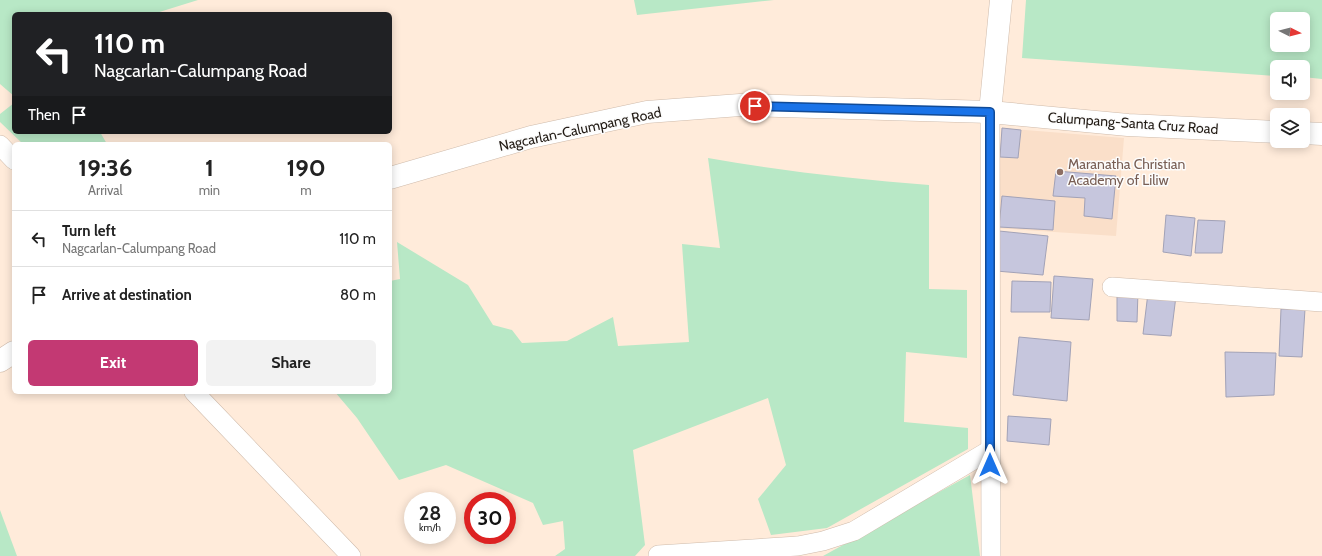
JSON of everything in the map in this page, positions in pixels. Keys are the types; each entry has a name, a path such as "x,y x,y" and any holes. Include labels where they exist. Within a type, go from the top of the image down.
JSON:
{"main road":[{"path":"990,112 1001,0"},
{"name":"Nagcarlan-Calumpang Road","path":"392,177 531,137 647,112 740,105 990,112"},
{"name":"Calumpang-Santa Cruz Road","path":"990,112 1128,125 1270,132"},
{"path":"1310,133 1322,134"},
{"path":"0,361 12,353"}],"street":[{"path":"990,112 991,556"},
{"path":"0,144 12,158"},
{"path":"1112,286 1322,302"},
{"path":"196,394 351,556"},
{"path":"658,555 798,546 823,541 854,531 990,450"}],"shaded area":[{"name":"Maranatha Christian Academy of Liliw","path":"1002,128 1124,138 1116,236 994,228"}],"green space":[{"path":"0,0 198,0 159,12 12,12 12,94 0,84"},
{"path":"634,0 774,0 637,15"},
{"path":"1026,0 1322,0 1322,79 1310,78 1310,60 1270,60 1270,76 1022,58"},
{"path":"12,105 12,133 0,122 0,114"},
{"path":"13,134 101,134 106,142 21,142"},
{"path":"708,158 818,174 929,185 929,289 967,290 967,358 906,352 904,422 968,428 968,449 827,528 771,535 758,499 786,465 768,398 633,450 645,545 635,556 555,556 565,549 563,521 543,525 533,503 516,496 516,492 508,492 446,465 399,480 357,418 337,394 392,394 392,281 400,279 397,242 468,285 493,325 512,330 522,343 567,341 613,317 618,346 689,342 682,244 720,248"},
{"path":"970,475 980,556 823,556"},
{"path":"0,510 17,556 0,556"}],"building":[{"path":"1002,128 1021,130 1018,158 1000,157"},
{"path":"1056,171 1116,176 1112,219 1084,216 1085,198 1053,196"},
{"path":"1002,196 1055,201 1053,230 999,227"},
{"path":"1166,215 1195,218 1191,256 1163,252"},
{"path":"1198,220 1225,221 1222,253 1195,253"},
{"path":"999,231 1048,236 1043,275 996,271"},
{"path":"1054,276 1093,279 1089,320 1051,318"},
{"path":"1012,281 1051,282 1050,312 1011,312"},
{"path":"1117,291 1138,292 1137,322 1117,321"},
{"path":"1148,293 1176,296 1171,336 1143,334"},
{"path":"1281,309 1305,309 1302,357 1279,356"},
{"path":"1019,337 1071,342 1067,401 1013,395"},
{"path":"1225,352 1276,353 1274,395 1226,397"},
{"path":"1008,416 1051,419 1049,445 1007,441"}],"place":[{"name":"Maranatha Christian Academy of Liliw","path":"1060,172"}],"route":[{"path":"755,106 990,112 990,465"}]}
